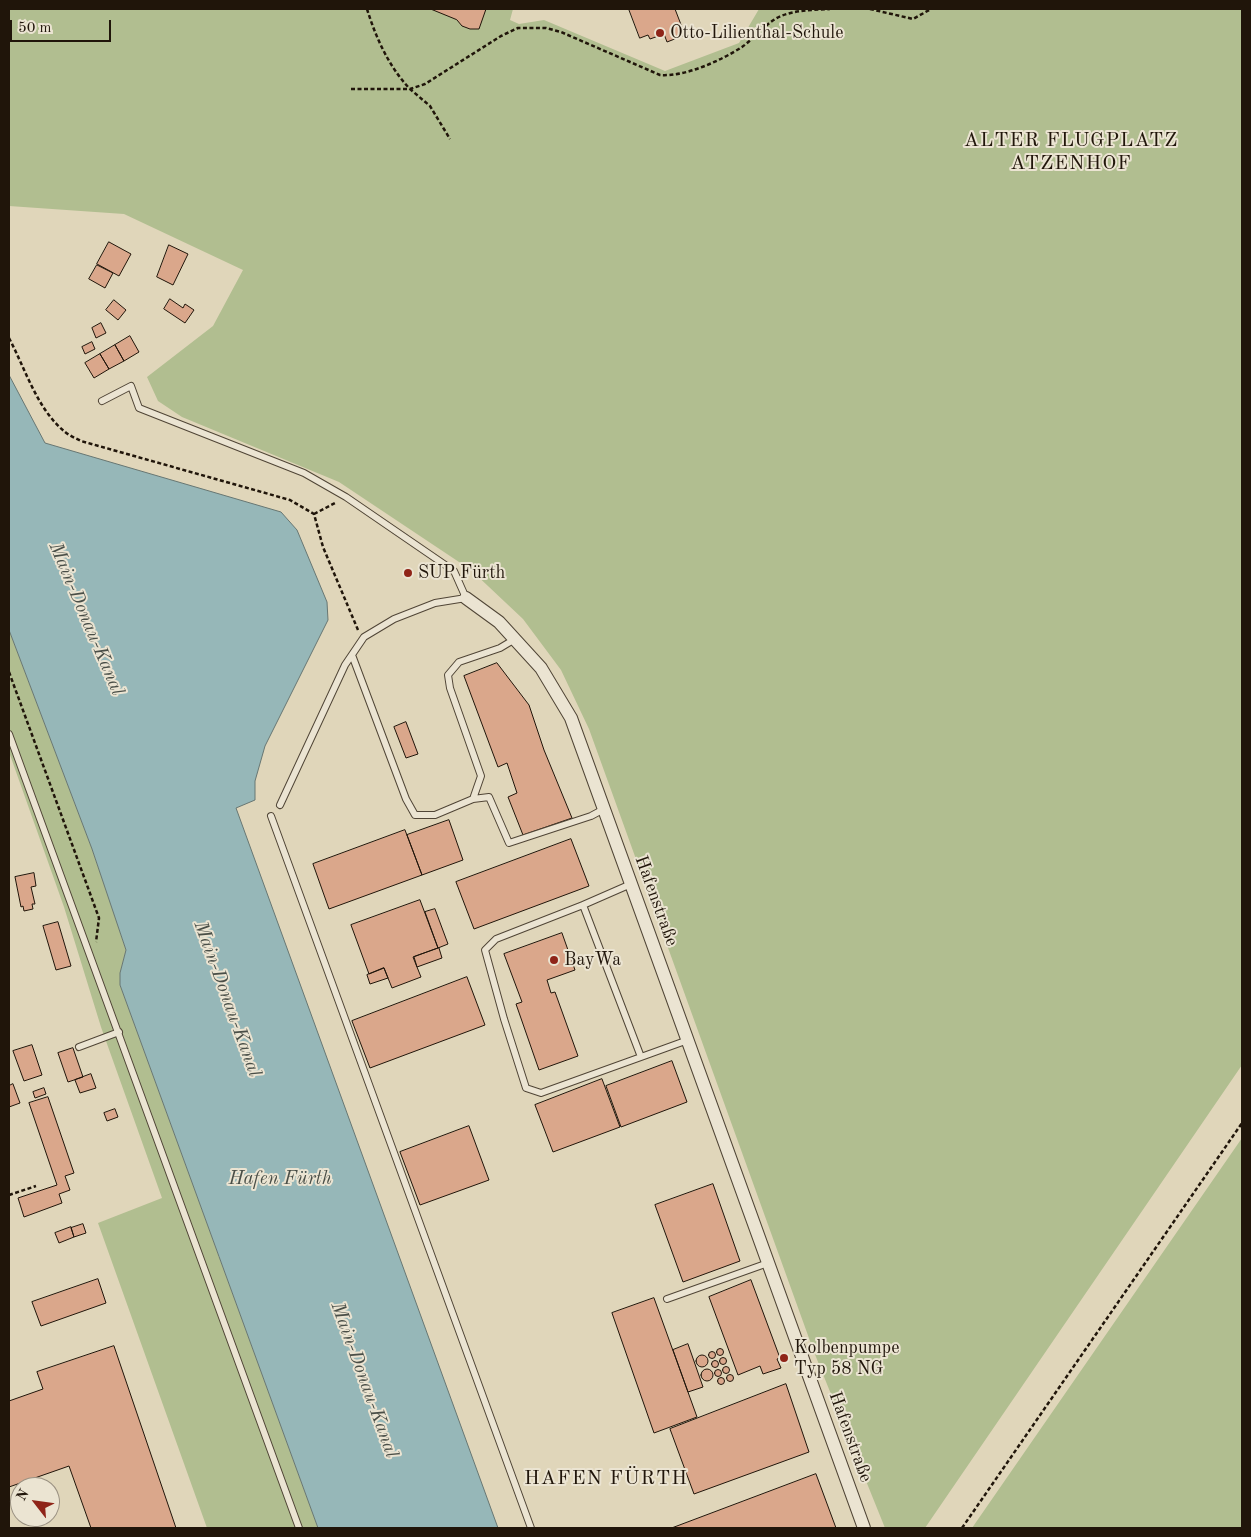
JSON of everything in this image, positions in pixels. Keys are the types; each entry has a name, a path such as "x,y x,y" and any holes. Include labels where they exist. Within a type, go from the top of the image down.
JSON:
{"street":[{"name":"Hafenstraße","path":"466,598 499,622 541,668 571,718 864,1528"}],"lane":[{"path":"102,401 132,386 139,408 304,473 346,497 454,571 466,598 435,603 394,619 364,637 352,655 280,805"},
{"path":"474,798 481,776 450,688 448,675 459,662 500,648 515,639"},
{"path":"352,655 406,799 415,815 435,815 474,798 489,797 509,843 592,816 604,809"},
{"path":"9,734 95,964 298,1528"},
{"path":"271,816 531,1528"},
{"path":"631,884 496,939 486,950 504,1019 526,1088 541,1093 688,1040"},
{"path":"582,905 641,1057"},
{"path":"80,1047 119,1032"},
{"path":"667,1299 768,1263"}],"path":[{"path":"367,9 374,31 394,69 410,89 430,106 450,139"},
{"path":"351,89 410,89 425,84 501,36 518,28 546,28 562,32 660,74 674,76 742,46 768,24 781,16 806,10 830,9"},
{"path":"870,9 913,19 931,9"},
{"path":"9,338 51,417 64,432 80,441 290,500 314,514 323,547 358,631 364,637"},
{"path":"314,514 346,497"},
{"path":"9,672 98,918 95,964"},
{"path":"962,1528 1242,1123"},
{"path":"9,1195 36,1186"}],"green space":[{"path":"9,9 513,9 510,20 519,24 544,20 665,71 739,43 759,9 1242,9 1242,1065 925,1528 885,1528 814,1352 589,729 561,670 523,619 471,570 339,482 182,417 158,401 147,377 213,326 243,270 124,214 9,206"},
{"path":"9,630 92,849 126,950 120,973 120,985 318,1528 207,1528 98,1223 162,1198 101,1027 64,907 9,752"},
{"path":"1242,1138 1242,1528 972,1528"}],"water":[{"path":"9,375 45,443 281,512 297,530 327,602 328,620 265,746 255,781 255,800 236,808 498,1528 318,1528 120,985 120,973 126,950 92,849 9,630"}],"building":[{"path":"431,9 486,9 479,29 470,29 462,26 457,20"},
{"path":"629,9 675,9 685,35 667,42 664,34 650,39 648,35 640,38"},
{"path":"109,242 131,254 119,276 97,264"},
{"path":"169,245 188,254 173,285 157,277"},
{"path":"97,265 113,273 105,288 89,279"},
{"path":"170,299 183,308 185,304 194,310 185,323 164,309"},
{"path":"114,300 126,310 118,320 106,310"},
{"path":"101,323 106,333 96,338 92,328"},
{"path":"130,336 139,352 124,361 115,345"},
{"path":"92,342 95,349 85,354 82,347"},
{"path":"115,345 124,361 109,369 100,354"},
{"path":"100,354 109,369 94,378 85,363"},
{"path":"497,663 529,705 544,750 572,818 523,835 508,797 517,793 507,763 498,767 464,676"},
{"path":"406,722 418,754 406,758 394,727"},
{"path":"449,820 463,860 422,875 407,835"},
{"path":"405,830 422,875 329,909 313,864"},
{"path":"571,839 589,886 474,929 456,882"},
{"path":"34,873 36,886 31,887 35,904 32,904 33,909 24,911 23,906 21,907 15,877"},
{"path":"420,900 438,948 413,957 421,977 392,988 384,968 369,974 351,925"},
{"path":"435,909 448,944 438,948 425,912"},
{"path":"58,922 71,966 56,970 43,926"},
{"path":"562,933 575,970 547,980 551,993 555,992 578,1056 539,1070 516,1004 522,1002 504,954"},
{"path":"439,948 442,958 417,967 414,957"},
{"path":"384,968 388,978 370,984 367,975"},
{"path":"467,977 485,1025 370,1068 352,1021"},
{"path":"32,1045 42,1075 24,1081 13,1051"},
{"path":"73,1048 83,1077 68,1082 58,1053"},
{"path":"672,1061 687,1102 621,1127 606,1086"},
{"path":"91,1074 96,1088 80,1093 75,1080"},
{"path":"602,1079 620,1127 553,1152 535,1105"},
{"path":"13,1084 20,1103 9,1107 9,1086"},
{"path":"44,1088 46,1094 35,1098 33,1092"},
{"path":"48,1097 74,1173 65,1176 70,1190 59,1194 62,1203 24,1217 18,1198 57,1185 29,1103"},
{"path":"115,1109 118,1117 107,1121 104,1113"},
{"path":"469,1126 489,1180 420,1205 400,1152"},
{"path":"713,1184 740,1261 683,1282 655,1205"},
{"path":"83,1224 86,1233 74,1237 71,1228"},
{"path":"71,1227 74,1237 59,1243 55,1233"},
{"path":"98,1279 106,1303 41,1326 32,1302"},
{"path":"751,1280 780,1358 777,1359 781,1368 763,1374 760,1366 738,1375 709,1297"},
{"path":"654,1298 697,1417 654,1433 612,1313"},
{"path":"688,1344 703,1387 688,1392 673,1350"},
{"path":"114,1346 176,1528 91,1528 69,1466 38,1477 10,1477 9,1487 9,1401 43,1389 37,1372"},
{"path":"720,1348 724,1352 720,1356 716,1352"},
{"path":"712,1351 716,1355 712,1359 708,1355"},
{"path":"704,1355 707,1356 707,1366 700,1367 697,1366 696,1359 697,1356"},
{"path":"723,1357 727,1361 723,1365 719,1361"},
{"path":"715,1360 719,1364 715,1368 711,1364"},
{"path":"726,1366 730,1370 726,1374 722,1370"},
{"path":"709,1369 712,1370 712,1380 705,1381 702,1380 701,1373 702,1370"},
{"path":"718,1369 722,1373 718,1377 714,1373"},
{"path":"730,1374 734,1378 730,1382 726,1378"},
{"path":"721,1377 725,1381 721,1385 717,1381"},
{"path":"786,1384 809,1452 694,1494 670,1429"},
{"path":"816,1474 836,1528 672,1528"}],"place":[{"name":"Otto-Lilienthal-Schule","path":"660,33"},
{"name":"SUP Fürth","path":"408,573"},
{"name":"BayWa","path":"554,960"},
{"name":"Kolbenpumpe Typ 58 NG","path":"784,1358"}],"district":[{"name":"ALTER FLUGPLATZ ATZENHOF","path":"1071,152"},
{"name":"HAFEN FÜRTH","path":"606,1479"}],"water label":[{"name":"Main-Donau-Kanal","path":"86,619"},
{"name":"Main-Donau-Kanal","path":"227,999"},
{"name":"Hafen Fürth","path":"280,1179"},
{"name":"Main-Donau-Kanal","path":"364,1380"}]}
